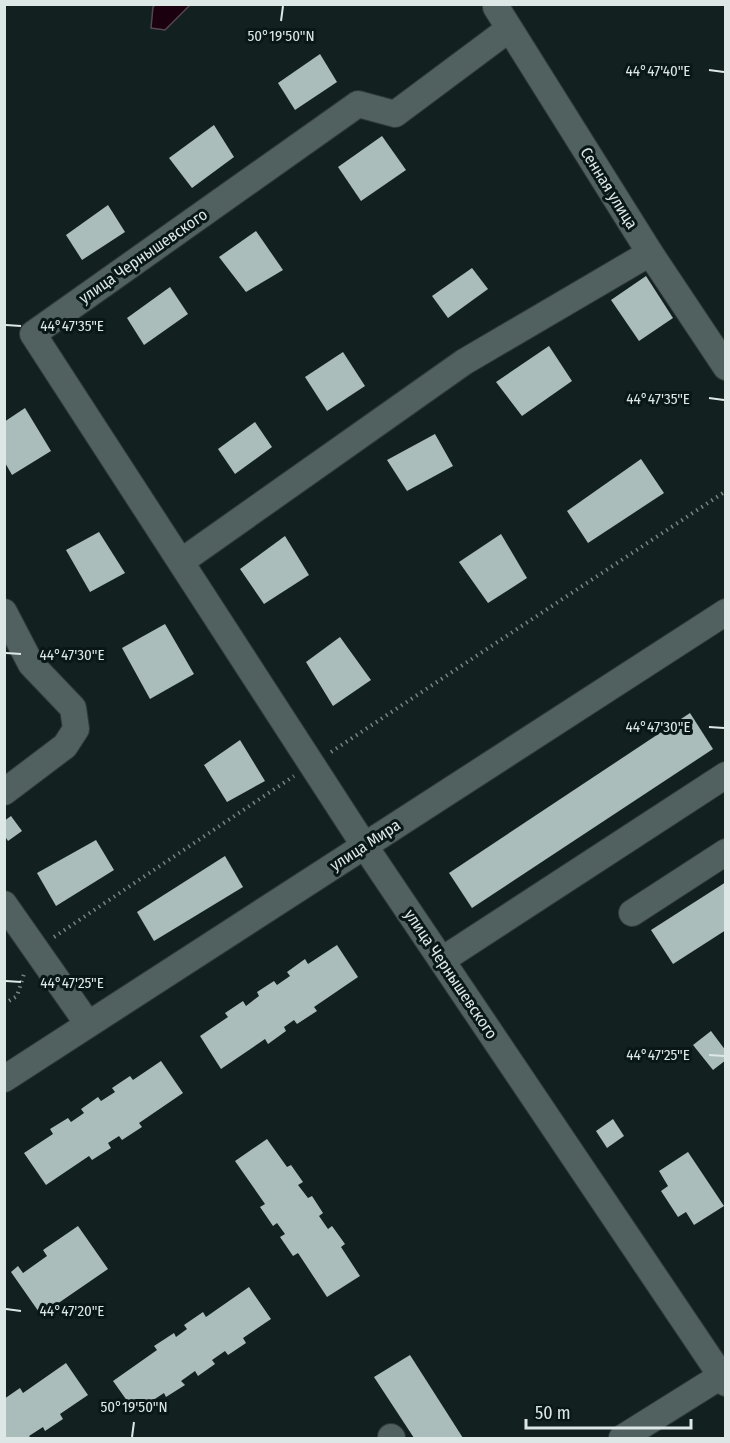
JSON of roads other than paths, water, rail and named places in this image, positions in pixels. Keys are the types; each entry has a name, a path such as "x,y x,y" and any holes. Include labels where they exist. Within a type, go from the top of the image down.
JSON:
{"street":[{"name":"Сенная улица","path":"496,7 650,252 726,367"},
{"name":"улица Чернышевского","path":"509,28 395,114 358,104 33,334 364,845 723,1380"},
{"path":"182,561 464,362 650,252"},
{"path":"4,612 31,664 73,708 76,729 65,746 4,792"},
{"name":"улица Мира","path":"4,1078 726,612"},
{"path":"442,960 726,776"},
{"path":"632,913 726,852"},
{"path":"4,903 88,1024"},
{"path":"622,1438 723,1380"}]}
